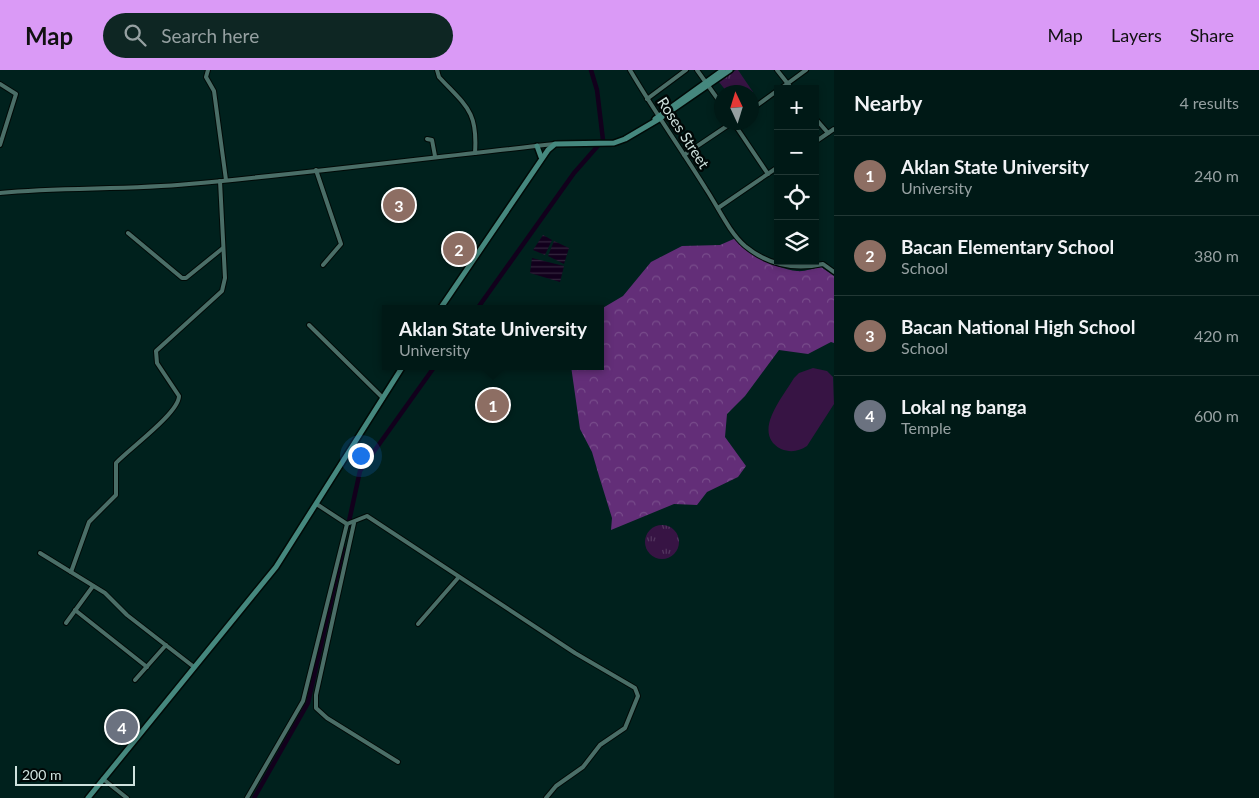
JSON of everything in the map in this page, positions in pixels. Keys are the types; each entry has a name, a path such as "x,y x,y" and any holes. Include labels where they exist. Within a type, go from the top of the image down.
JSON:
{"main road":[{"path":"707,84 723,70"},
{"path":"443,305 541,157 555,144 604,143 625,139 730,70"},
{"path":"537,146 541,157"},
{"path":"88,798 194,667 258,593 318,505 402,370"}],"street":[{"path":"208,70 206,77 214,91 226,180"},
{"path":"437,70 439,77 473,115 476,127 475,153"},
{"name":"Roses Street","path":"630,70 658,117 744,245 771,261 800,267 824,264 834,272"},
{"path":"647,99 686,70"},
{"path":"697,70 714,94"},
{"path":"777,70 788,83"},
{"path":"785,85 806,70"},
{"path":"0,84 16,94 0,145"},
{"path":"759,104 774,94"},
{"path":"819,123 828,133"},
{"path":"819,139 834,129"},
{"path":"684,155 721,130"},
{"path":"738,130 768,174"},
{"path":"428,139 432,140 435,156"},
{"path":"0,193 28,190 122,189 220,181 555,144"},
{"path":"316,170 341,244 324,264"},
{"path":"718,208 774,170"},
{"path":"70,572 89,522 116,495 116,463 178,402 179,396 157,363 156,351 222,291 225,278 220,181"},
{"path":"128,233 182,278 186,278 223,248"},
{"path":"310,326 384,398"},
{"path":"318,505 349,524"},
{"path":"349,524 367,516 458,578 575,653 632,686 638,694 625,728 600,745 583,767 556,786 546,798"},
{"path":"349,524 316,695 316,708 327,718 398,762"},
{"path":"247,798 303,701 349,524"},
{"path":"40,553 93,586 194,667"},
{"path":"418,624 458,578"},
{"path":"66,623 93,586"},
{"path":"75,610 147,667"},
{"path":"135,680 166,645"},
{"path":"103,779 127,798"}],"green space":[{"path":"738,70 748,85 721,85 719,82"},
{"path":"736,238 748,250 771,264 797,271 821,267 834,276 834,343 831,342 808,354 779,350 745,396 727,414 725,437 746,466 738,477 707,492 697,505 674,504 611,530 612,518 592,452 580,429 572,370 604,370 604,307 623,296 651,262 682,246 720,245"},
{"path":"813,368 827,371 833,377 834,404 807,446 795,451 781,449 772,442 769,434 772,415 794,378 799,373"},
{"path":"662,525 674,530 679,542 674,554 662,559 650,554 645,542 650,530"}],"shaded area":[{"path":"543,235 552,240 545,255 533,250"},
{"path":"554,241 569,248 564,264 548,256"},
{"path":"532,258 564,266 560,282 530,273"}],"waterway":[{"path":"480,305 574,173 603,140 597,90 591,70"},
{"path":"348,526 360,471 432,370"},
{"path":"254,798 308,703 343,548"}],"place":[{"name":"Bacan National High School","path":"399,205"},
{"name":"Bacan Elementary School","path":"459,249"},
{"name":"Aklan State University","path":"493,405"},
{"name":"Lokal ng banga","path":"122,727"}]}
